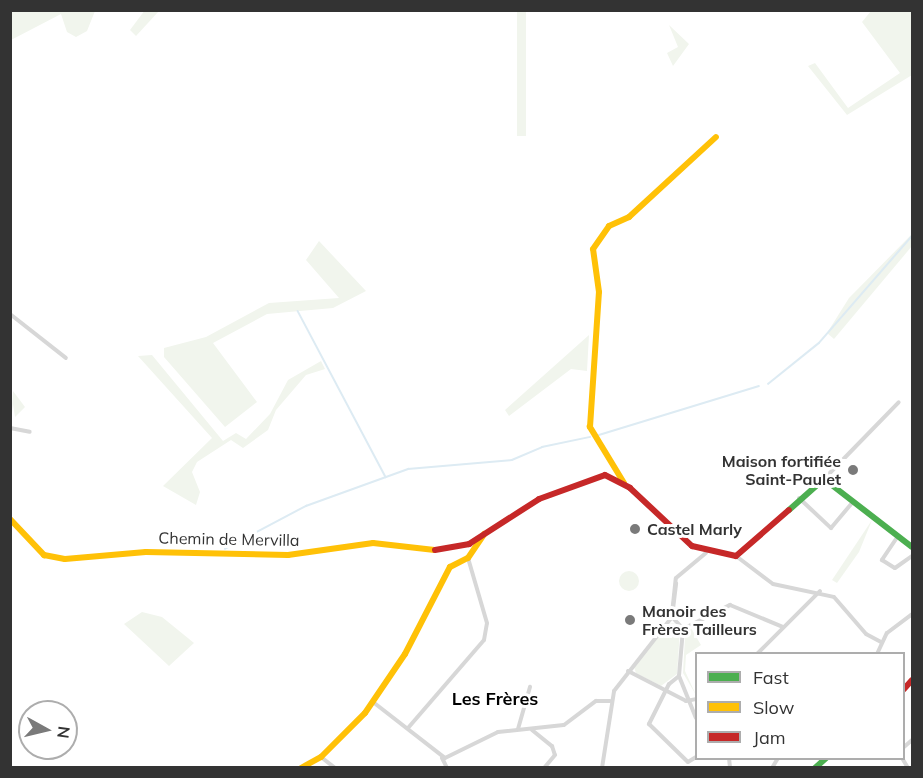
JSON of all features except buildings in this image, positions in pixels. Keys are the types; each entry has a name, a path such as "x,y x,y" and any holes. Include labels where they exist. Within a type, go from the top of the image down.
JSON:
{"street":[{"path":"716,137 629,217 609,226 593,249 599,292 590,427 624,483 675,534 706,553 736,556 773,584 820,591 834,597 866,634 881,642"},
{"path":"10,314 66,358"},
{"path":"736,556 798,498 824,479 900,402"},
{"path":"10,428 30,432"},
{"path":"301,768 321,757 373,702 450,567 468,558 484,534 539,499 590,477 609,476 624,483"},
{"path":"824,479 912,547"},
{"path":"798,498 831,528 854,501"},
{"name":"Chemin de Mervilla","path":"10,519 44,555 66,559 146,552 288,555 373,543 432,551 461,548 484,534"},
{"path":"898,536 882,560 895,568 912,556"},
{"path":"602,768 610,701 628,671 672,615 676,583 706,553"},
{"path":"408,728 486,633 468,558"},
{"path":"759,652 820,591"},
{"path":"683,628 730,605 783,627"},
{"path":"878,652 881,642 912,614"},
{"path":"672,615 683,628 679,676 694,700"},
{"path":"628,671 665,691 694,700"},
{"path":"679,676 665,691 648,724 688,762 695,758"},
{"path":"519,729 530,687"},
{"path":"442,758 498,732 564,725 596,700 610,701"},
{"path":"373,702 408,728 442,758 447,768"},
{"path":"530,730 552,746 553,762 544,768"},
{"path":"321,757 335,768"}],"shaded area":[{"path":"11,10 95,11 87,31 76,37 67,32 61,14 11,40"},
{"path":"145,10 159,11 136,36 130,30"},
{"path":"517,11 526,11 526,136 517,136"},
{"path":"871,11 912,11 912,75 847,115 808,66 815,63 848,108 900,73 862,22"},
{"path":"669,25 689,44 673,66 667,53 678,47"},
{"path":"912,234 912,246 834,339 827,333 849,298"},
{"path":"319,241 366,291 333,308 267,314 213,343 257,402 225,427 164,357 164,348 206,337 269,303 339,298 306,260"},
{"path":"589,335 587,371 571,369 509,416 505,410"},
{"path":"152,355 223,441 236,433 246,439 270,414 288,380 321,361 325,369 306,375 276,410 268,430 243,448 231,440 197,462 192,472 200,492 196,505 163,486 212,438 138,356"},
{"path":"13,391 25,407 15,417 13,404 11,422"},
{"path":"872,520 859,552 837,583 832,580"},
{"path":"629,571 636,574 639,581 636,588 629,591 622,588 619,581 622,574"},
{"path":"142,612 162,617 194,643 169,666 124,624"},
{"path":"675,623 680,630 677,674 661,686 636,673 634,667 668,624"},
{"path":"691,628 701,645 686,655 685,671 695,693 683,673 685,636"}],"waterway":[{"path":"768,384 819,343 912,236"},
{"path":"298,311 386,477"},
{"path":"599,435 759,386"},
{"path":"225,549 306,506 408,469 512,460 542,447 590,437"}],"traffic: fast":[{"path":"789,510 824,479 912,547"},
{"path":"815,768 824,760"}],"traffic: slow":[{"path":"624,483 590,427 599,292 593,249 609,226 629,217 716,137"},
{"path":"10,519 44,555 65,559 146,552 288,555 373,543 435,550"},
{"path":"301,768 321,757 365,713 405,654 450,567 468,558 484,534"}],"traffic: jam":[{"path":"435,550 469,544 539,499 605,475 630,488 692,546 736,556 789,510"},
{"path":"905,688 912,680"}],"place":[{"name":"Maison fortifiée Saint-Paulet","path":"853,470"},
{"name":"Castel Marly","path":"635,529"},
{"name":"Manoir des Frères Tailleurs","path":"630,620"}],"district":[{"name":"Les Frères","path":"495,699"}]}
